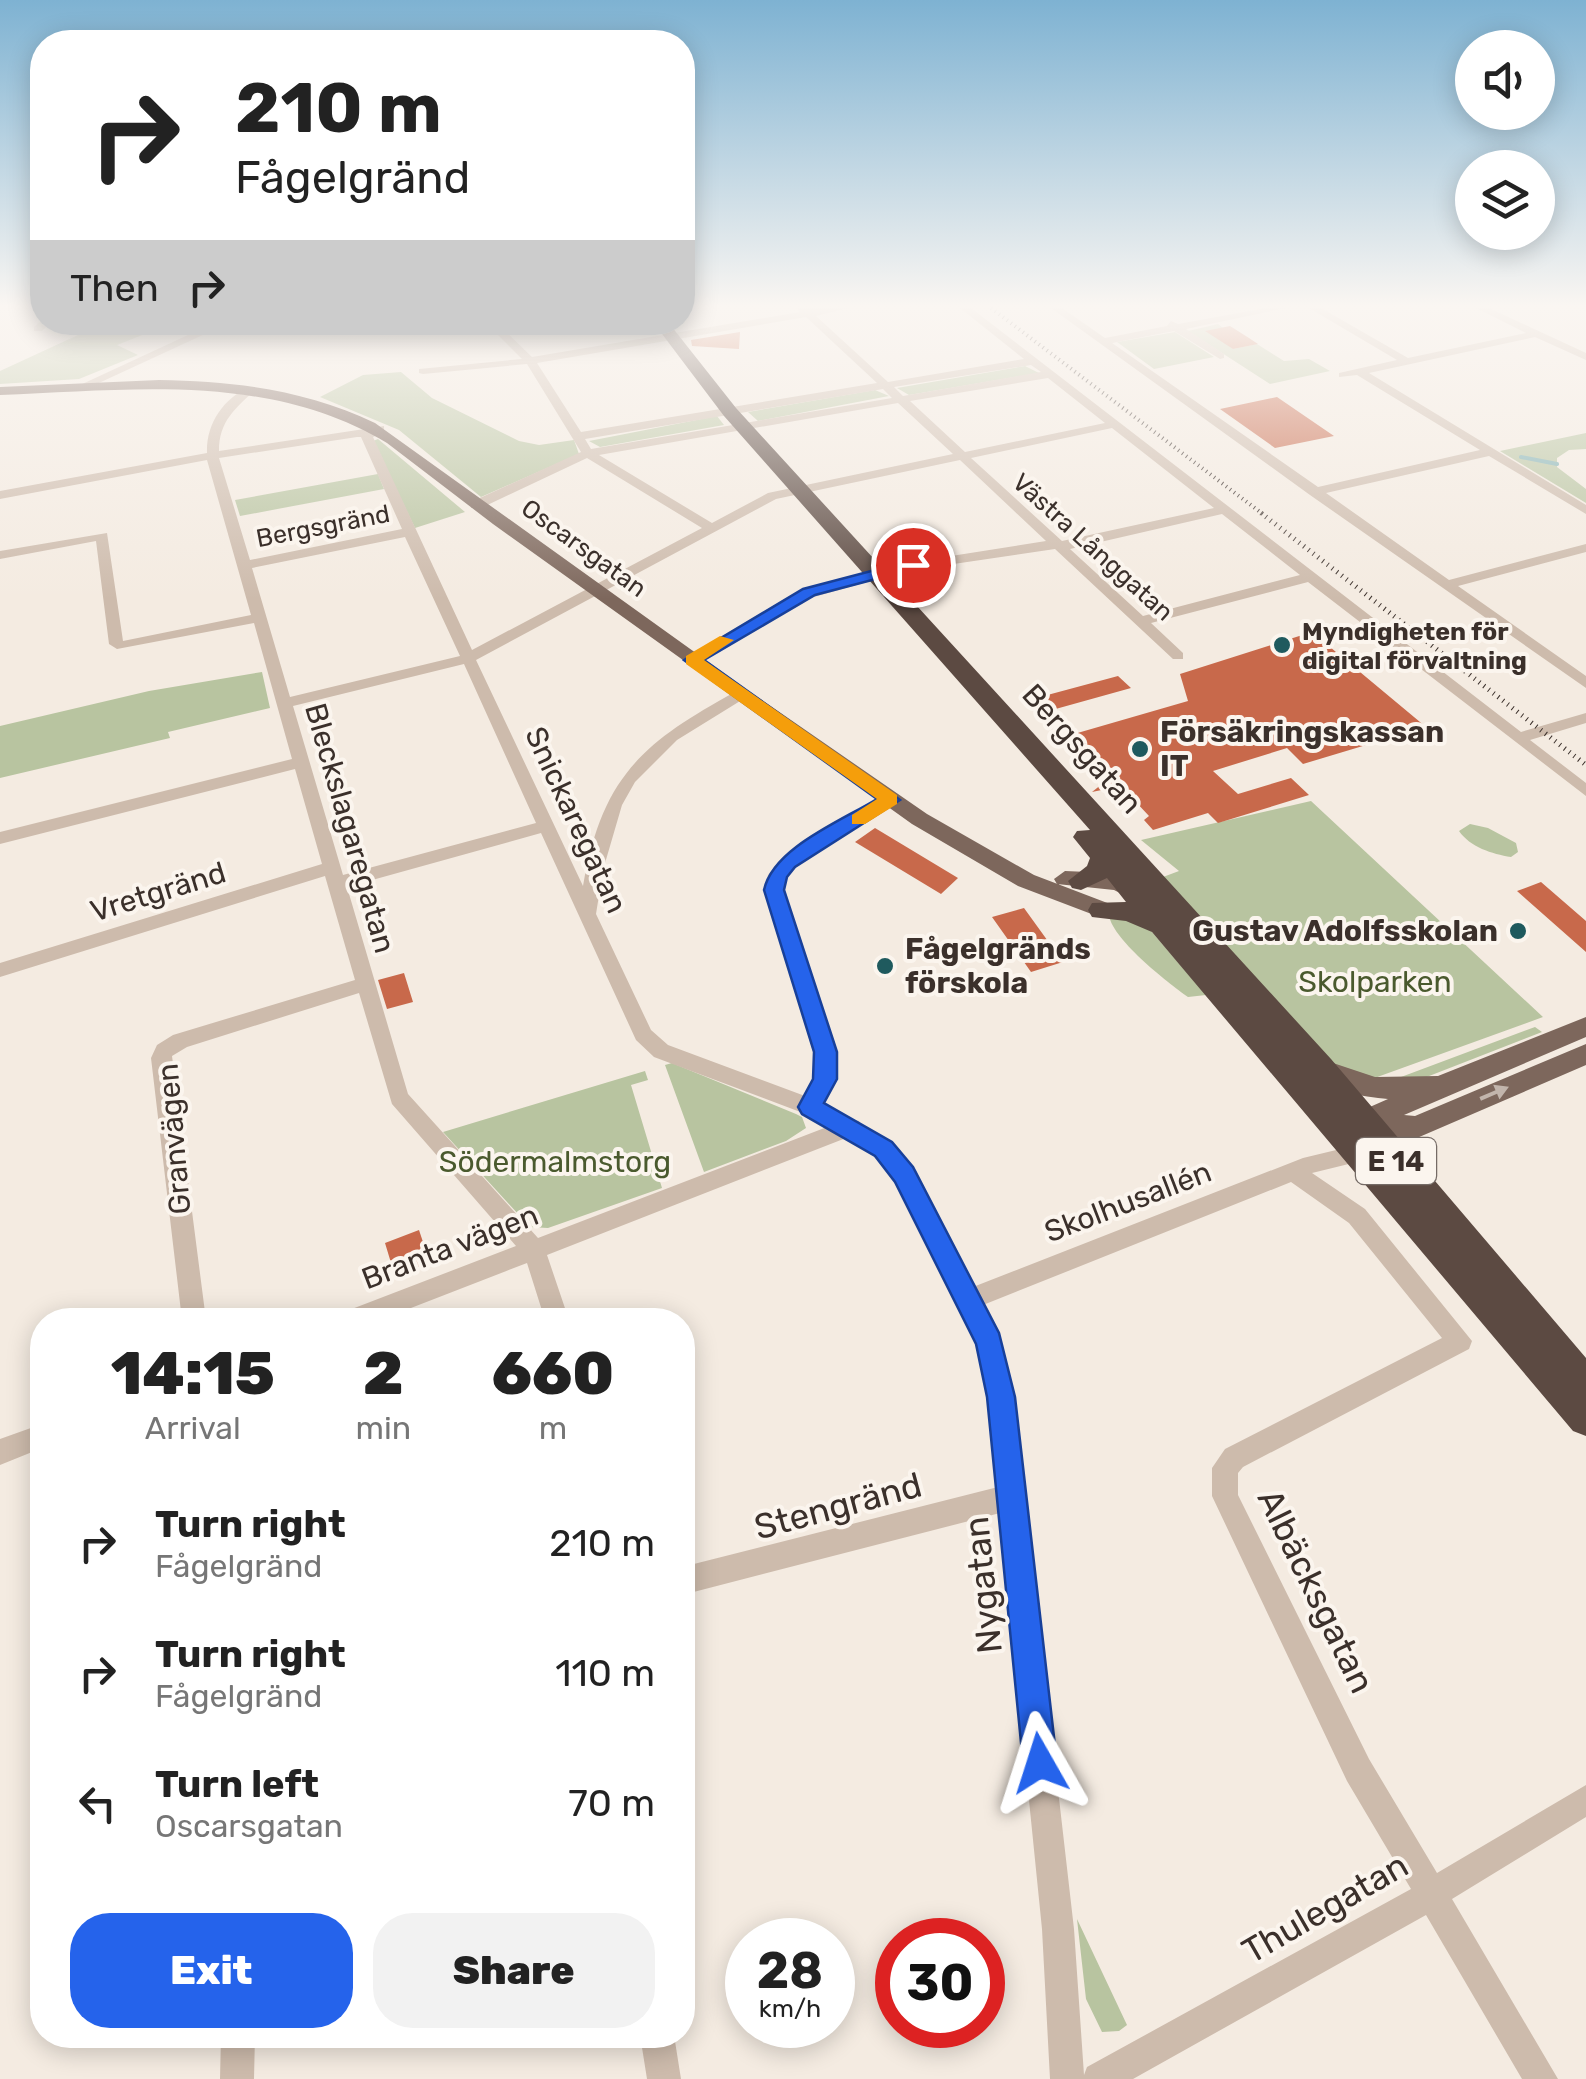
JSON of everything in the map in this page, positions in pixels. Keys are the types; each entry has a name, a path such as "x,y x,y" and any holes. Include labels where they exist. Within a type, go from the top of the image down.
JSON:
{"highway":[{"name":"Bergsgatan","path":"725,405 1214,986 1526,1307 1586,1385"},
{"name":"Bergsgatan","path":"871,575 1103,858 1253,992 1320,1068 1368,1144 1586,1418"},
{"path":"1092,895 1103,858"},
{"path":"1092,895 1108,894 1129,881"},
{"path":"1092,895 1162,925"}],"main road":[{"name":"Oscarsgatan","path":"320,405 373,432 933,828 1053,891 1092,895"},
{"name":"Oscarsgatan","path":"1014,872 1092,895"},
{"name":"Skolhusallén","path":"1368,1144 1461,1077 1585,1036"},
{"name":"Skolhusallén","path":"1417,1127 1585,1036"},
{"path":"1320,1068 1343,1081 1370,1088 1410,1089 1461,1077"},
{"path":"1368,1144 1402,1146 1417,1127"},
{"path":"1368,1144 1417,1127"}],"street":[{"path":"213,458 211,440 220,416 232,405"},
{"path":"559,405 588,453 711,528"},
{"path":"476,505 588,453 800,405"},
{"path":"580,436 850,405"},
{"name":"Västra Långgatan","path":"905,405 1178,656"},
{"path":"1091,405 1586,791"},
{"path":"1192,405 1586,684"},
{"path":"1412,405 1586,510"},
{"path":"286,702 467,659 772,496 1116,424"},
{"path":"0,495 131,468 373,432"},
{"name":"Snickaregatan","path":"373,432 408,532 644,1035 660,1051 810,1107 852,1127"},
{"path":"1314,492 1489,452"},
{"name":"Bleckslagaregatan","path":"213,458 247,564 399,1098 534,1250"},
{"path":"692,660 798,597 871,575 1058,545 1224,510"},
{"name":"Bergsgränd","path":"247,564 408,532"},
{"path":"0,555 102,536 116,644 260,617"},
{"path":"1446,585 1586,548"},
{"path":"1142,621 1310,578"},
{"path":"586,915 596,850 608,814 632,773 663,743 740,695"},
{"path":"1519,738 1578,721 1586,735"},
{"path":"0,838 303,762"},
{"path":"810,1107 825,1079 826,1052 781,916 774,890 777,875 788,862 890,800"},
{"name":"Vretgränd","path":"0,970 336,875 545,826"},
{"name":"Granvägen","path":"192,1308 161,1058 164,1051 180,1041 366,984"},
{"name":"Branta vägen","path":"383,1308 852,1127"},
{"name":"Nygatan","path":"852,1127 884,1149 904,1175 989,1342 1001,1397 1058,1929 1066,2079"},
{"name":"Skolhusallén","path":"969,1300 1368,1144"},
{"name":"Albäcksgatan","path":"1302,1168 1358,1216 1460,1340 1234,1458 1225,1468 1226,1496 1358,1770 1541,2079"},
{"path":"534,1250 553,1308"},
{"path":"0,1452 30,1441"},
{"name":"Stengränd","path":"695,1578 1011,1497"},
{"name":"Thulegatan","path":"1099,2079 1326,1955 1586,1800"},
{"path":"236,2079 237,2048"},
{"path":"659,2048 664,2079"}],"green space":[{"path":"339,405 446,405 519,441 539,445 574,440 579,454 481,497 399,430"},
{"path":"788,405 842,405 758,421 748,412"},
{"path":"717,416 724,425 600,447 589,441"},
{"path":"1586,433 1586,449 1569,450 1557,458 1557,467 1586,489 1586,503 1500,451"},
{"path":"378,439 465,512 415,528 373,441"},
{"path":"378,474 384,489 240,516 235,500"},
{"path":"262,672 270,708 168,732 170,738 0,778 0,726 149,691"},
{"name":"Skolparken","path":"1311,801 1543,1017 1369,1080 1330,1063 1163,877 1179,871 1141,840"},
{"path":"1470,824 1488,828 1516,843 1518,852 1511,857 1475,845 1459,831"},
{"path":"1109,913 1146,925 1206,995 1188,997 1154,970 1118,934"},
{"path":"1535,1027 1542,1032 1424,1078 1393,1080"},
{"name":"Södermalmstorg","path":"672,1063 796,1114 802,1117 806,1128 786,1141 704,1172 665,1065"},
{"name":"Södermalmstorg","path":"645,1071 648,1080 631,1085 662,1188 548,1228 530,1227 443,1132"},
{"path":"1077,1919 1127,2025 1119,2031 1102,2032 1086,1999"}],"building":[{"path":"1289,405 1334,436 1275,448 1220,409"},
{"path":"1312,632 1426,727 1303,764 1287,748 1213,771 1238,794 1291,778 1309,795 1218,823 1208,813 1153,830 1144,820 1149,816 1121,786 1092,792 1112,776 1074,734 1188,701 1180,674"},
{"path":"1118,676 1131,688 1052,710 1040,697"},
{"path":"875,828 958,878 941,894 855,842"},
{"name":"Gustav Adolfsskolan","path":"1541,882 1586,921 1586,952 1517,891"},
{"path":"1024,908 1063,962 1031,972 992,917"},
{"path":"404,973 413,1002 387,1009 378,980"},
{"path":"419,1230 430,1263 395,1276 385,1243"}],"waterway":[{"path":"1521,457 1557,464"}],"railway":[{"path":"1119,405 1264,515"},
{"path":"1261,513 1586,765"}],"slow traffic":[{"path":"726,640 692,660 890,800 858,820"}],"place":[{"name":"Myndigheten för digital förvaltning","path":"1282,645"},
{"name":"Försäkringskassan IT","path":"1140,749"},
{"name":"Gustav Adolfsskolan","path":"1518,931"},
{"name":"Fågelgränds förskola","path":"885,966"}],"route":[{"path":"913,565 809,592 692,660 890,800 788,862 777,875 774,890 826,1052 825,1079 810,1107 852,1127 884,1149 904,1175 989,1342 1001,1397 1040,1763"}]}
